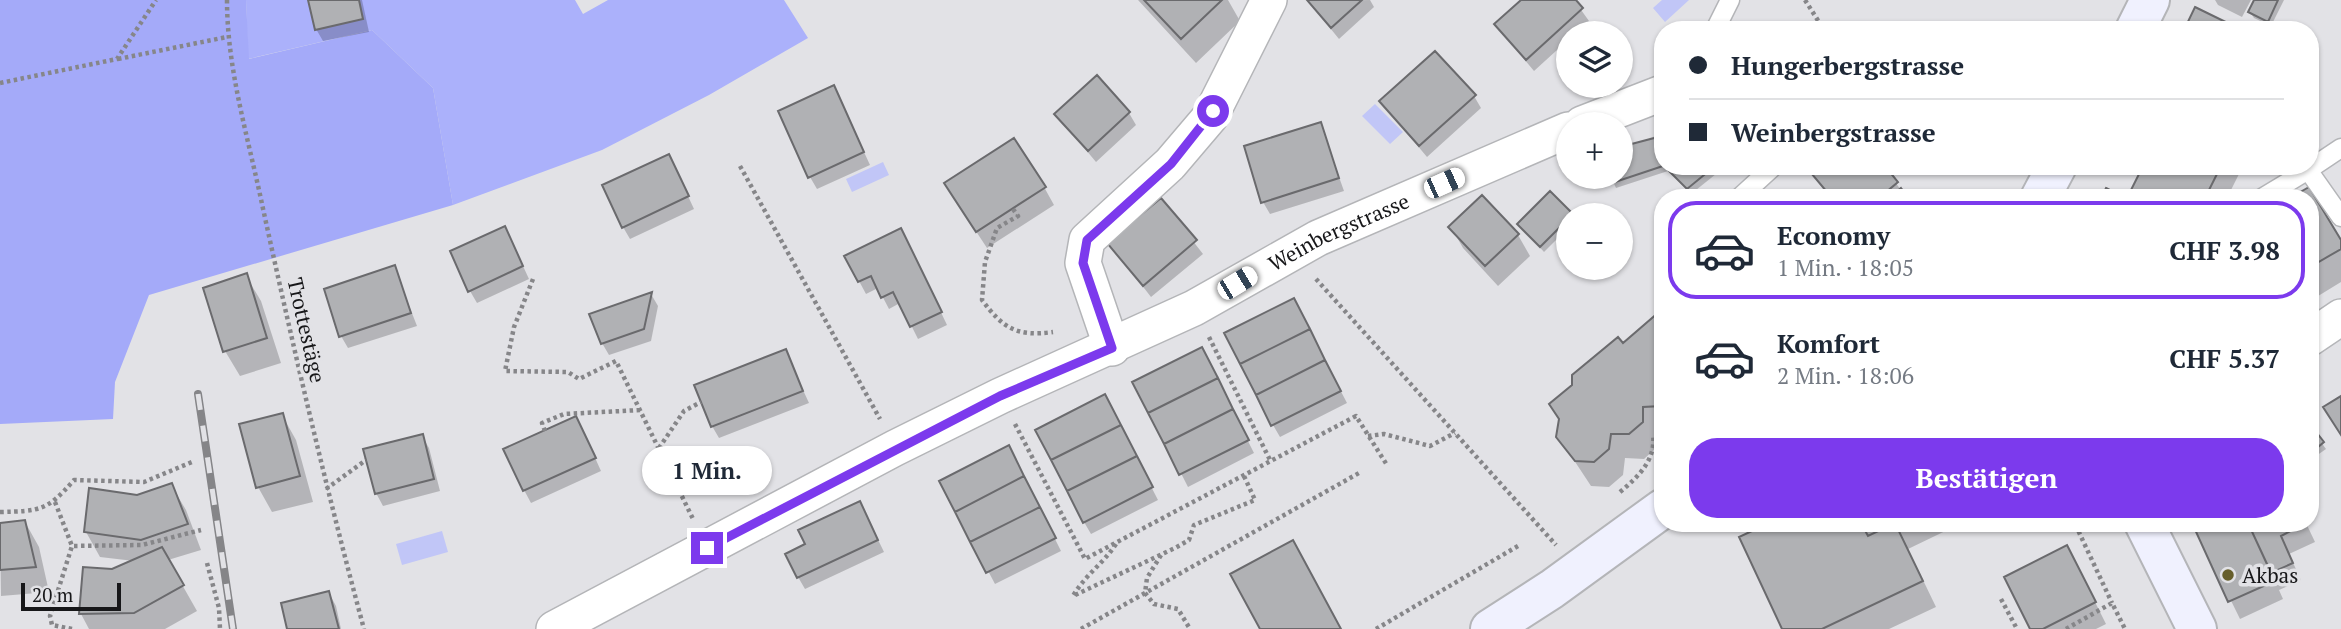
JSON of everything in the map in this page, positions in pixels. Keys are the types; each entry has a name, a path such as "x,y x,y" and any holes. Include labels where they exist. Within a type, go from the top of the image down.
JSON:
{"main road":[{"path":"2140,21 2150,0"},
{"path":"1490,629 1579,570 1654,515"},
{"path":"2148,532 2197,629"}],"street":[{"path":"1109,336 1092,295 1083,263 1087,240 1171,164 1210,117 1269,0"},
{"path":"1613,112 1654,96"},
{"name":"Weinbergstrasse","path":"554,629 895,448 1000,396 1109,336 1194,308 1318,238 1556,135"},
{"path":"2319,332 2341,317"}],"lane":[{"path":"1720,21 1730,0"},
{"path":"2319,163 2341,148"},
{"path":"1749,189 1764,175"},
{"path":"2277,189 2300,175"},
{"path":"2312,175 2341,217"}],"path":[{"path":"117,59 156,0"},
{"name":"Trottestäge","path":"227,0 227,37 327,489 364,629"},
{"path":"1805,0 1818,21"},
{"path":"0,83 227,37"},
{"path":"740,166 895,448"},
{"path":"1013,209 1018,216 997,228 985,262 982,300 999,323 1031,335 1109,336"},
{"path":"1292,253 1579,570"},
{"path":"533,279 514,327 505,371 569,372 579,379 616,361 707,548"},
{"path":"1194,308 1271,461"},
{"path":"1000,396 1085,559 1356,416 1387,465"},
{"path":"659,448 684,411 701,402"},
{"path":"545,431 542,422 564,414 640,410"},
{"path":"1368,436 1384,433 1430,446 1455,433"},
{"path":"1653,433 1654,440"},
{"path":"1613,498 1646,467 1654,450"},
{"path":"327,489 366,460"},
{"path":"0,512 33,511 55,502 74,480 144,482 192,461"},
{"path":"1081,629 1359,472"},
{"path":"1116,543 1105,561 1083,578 1073,596 1189,540 1194,525 1255,500 1244,476"},
{"path":"55,502 72,546 50,616 52,625 72,629"},
{"path":"72,546 142,545 201,530"},
{"path":"2079,532 2125,629"},
{"path":"1376,629 1518,546"},
{"path":"1161,555 1147,578 1145,593 1154,604 1178,609 1189,629"},
{"path":"207,563 219,608 220,629"},
{"path":"2001,599 2017,629"},
{"path":"2066,629 2112,603"}],"shaded area":[{"path":"0,0 246,0 249,59 372,30 433,88 453,205 149,295 115,382 113,419 0,424"},
{"path":"246,0 575,0 583,14 608,0 784,0 808,38 709,95 602,150 453,205 433,88 372,30 248,59"},
{"path":"1662,0 1689,0 1666,21 1653,8"},
{"path":"1375,104 1403,132 1390,144 1362,116"},
{"path":"883,162 889,175 852,192 846,179"},
{"path":"442,531 448,552 402,565 396,544"}],"building":[{"path":"308,0 359,0 363,19 315,30"},
{"path":"1144,0 1222,0 1181,39"},
{"path":"1307,0 1362,0 1331,28"},
{"path":"1521,0 1576,0 1583,8 1569,21 1556,21 1556,33 1526,60 1494,24"},
{"path":"2254,0 2278,0 2268,21 2248,12"},
{"path":"2195,7 2224,21 2188,21"},
{"path":"1435,51 1476,95 1419,146 1379,101"},
{"path":"1097,75 1130,112 1088,151 1054,114"},
{"path":"834,85 864,152 808,178 778,111"},
{"path":"1321,122 1339,178 1261,203 1244,146"},
{"path":"1014,138 1046,187 976,232 944,183"},
{"path":"1654,138 1654,169 1633,176 1633,144"},
{"path":"669,154 689,196 622,228 602,185"},
{"path":"1673,175 1704,175 1687,189"},
{"path":"1813,175 1892,175 1898,182 1890,189 1824,189"},
{"path":"2138,175 2216,175 2210,189 2132,189"},
{"path":"1550,191 1562,203 1556,203 1556,231 1540,247 1517,224"},
{"path":"1482,195 1519,234 1485,266 1448,227"},
{"path":"1161,198 1197,240 1143,286 1107,243"},
{"path":"2319,204 2341,240 2341,249 2319,262"},
{"path":"505,226 523,266 468,292 450,251"},
{"path":"901,228 942,312 910,327 893,292 881,298 871,276 858,282 844,256"},
{"path":"395,265 411,313 339,337 324,289"},
{"path":"247,273 267,338 223,352 203,288"},
{"path":"652,292 644,329 601,344 589,314"},
{"path":"1294,298 1310,329 1240,364 1224,333"},
{"path":"1654,316 1654,406 1643,407 1643,422 1629,434 1611,434 1609,449 1594,462 1575,461 1556,437 1559,419 1549,404 1572,385 1572,375 1618,337 1623,343"},
{"path":"1310,329 1325,360 1256,395 1240,364"},
{"path":"1202,347 1218,378 1148,413 1132,382"},
{"path":"786,349 803,391 711,427 694,385"},
{"path":"1325,360 1341,391 1271,426 1256,395"},
{"path":"1218,378 1233,409 1164,444 1148,413"},
{"path":"1105,394 1121,425 1051,460 1035,430"},
{"path":"2341,396 2341,435 2323,407"},
{"path":"1233,409 1249,440 1179,475 1164,444"},
{"path":"283,413 300,476 256,488 239,424"},
{"path":"576,416 596,458 523,491 503,449"},
{"path":"1121,425 1137,456 1067,491 1051,460"},
{"path":"423,434 434,479 375,494 363,449"},
{"path":"1009,445 1024,476 955,512 939,481"},
{"path":"1137,456 1153,487 1083,523 1067,491"},
{"path":"1024,476 1040,507 970,542 955,512"},
{"path":"172,483 188,524 141,540 84,532 89,488 137,495"},
{"path":"860,501 878,540 797,578 785,554 805,544 798,530"},
{"path":"1040,507 1056,538 986,573 970,542"},
{"path":"25,520 36,567 0,570 0,523"},
{"path":"1750,532 1866,532 1868,536 1876,532 1899,532 1923,581 1822,629 1782,629 1739,537"},
{"path":"2196,532 2252,532 2275,581 2228,602"},
{"path":"2252,532 2289,532 2281,536 2293,563 2271,573"},
{"path":"1293,540 1341,629 1260,629 1230,574"},
{"path":"2067,545 2096,602 2043,629 2030,629 2004,577"},
{"path":"162,547 184,585 134,613 79,614 83,567 112,569"},
{"path":"329,591 339,629 287,629 281,603"}],"railway":[{"path":"198,394 233,629"}],"place":[{"name":"Akbas","path":"2228,575"}],"route":[{"path":"707,548 895,448 1000,396 1112,348 1083,263 1087,240 1111,215 1171,164 1213,111"}]}
